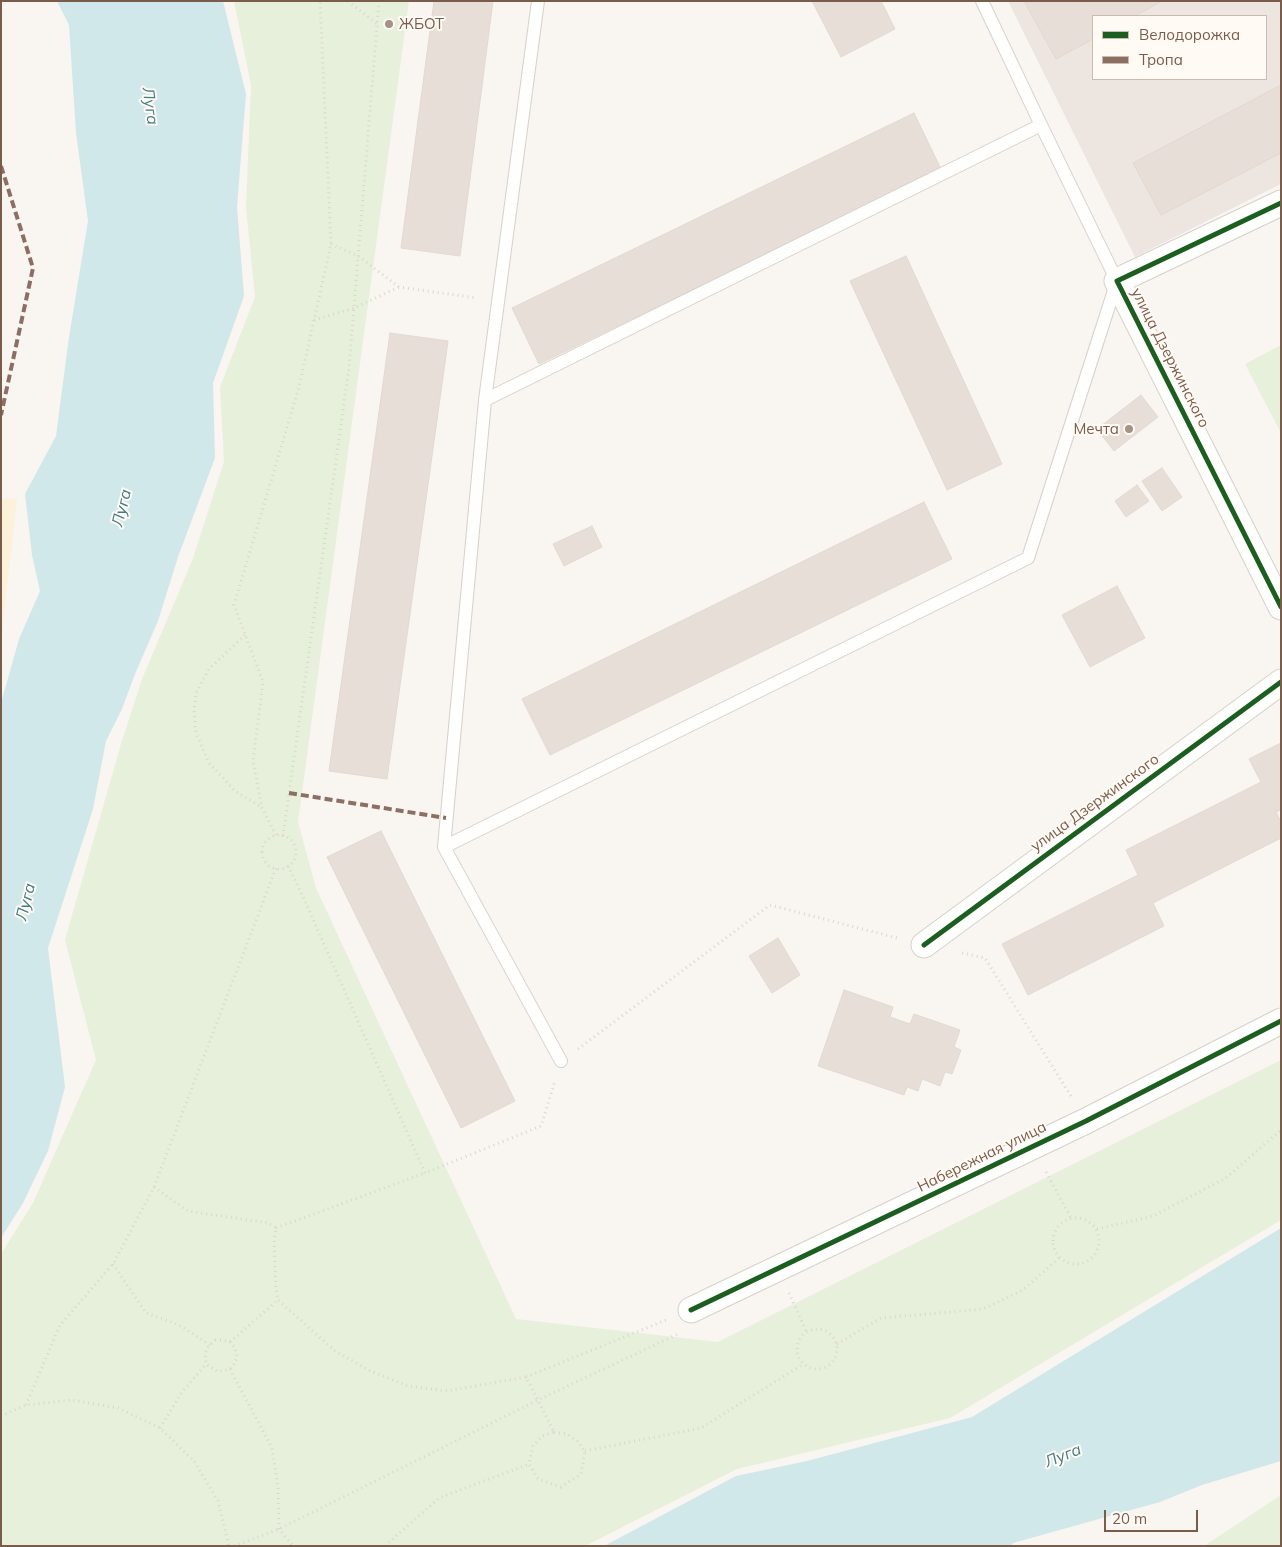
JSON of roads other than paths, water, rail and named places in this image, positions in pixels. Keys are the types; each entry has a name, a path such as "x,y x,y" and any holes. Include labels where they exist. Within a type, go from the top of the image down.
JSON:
{"street":[{"name":"улица Дзержинского","path":"1281,203 1118,281 1281,607"},
{"name":"улица Дзержинского","path":"924,945 1281,682"},
{"name":"Набережная улица","path":"691,1310 1086,1121 1281,1021"}],"lane":[{"path":"538,1 484,400 444,847 561,1061"},
{"path":"444,847 1028,558 1118,281 982,1"},
{"path":"484,400 1041,125"}],"water":[{"name":"Луга","path":"57,1 223,1 246,94 237,207 244,296 213,383 215,458 178,557 158,621 122,709 106,741 93,809 48,948 65,1087 48,1151 23,1203 1,1238 1,703 19,639 40,591 32,555 25,494 56,436 69,337 88,221 76,133 69,25"},
{"name":"Луга","path":"1281,1228 1281,1461 1202,1485 1160,1502 1013,1543 1011,1546 604,1546 736,1476 807,1461 972,1417"}],"place":[{"name":"ЖБОТ","path":"389,24"},
{"name":"Мечта","path":"1129,429"}]}
